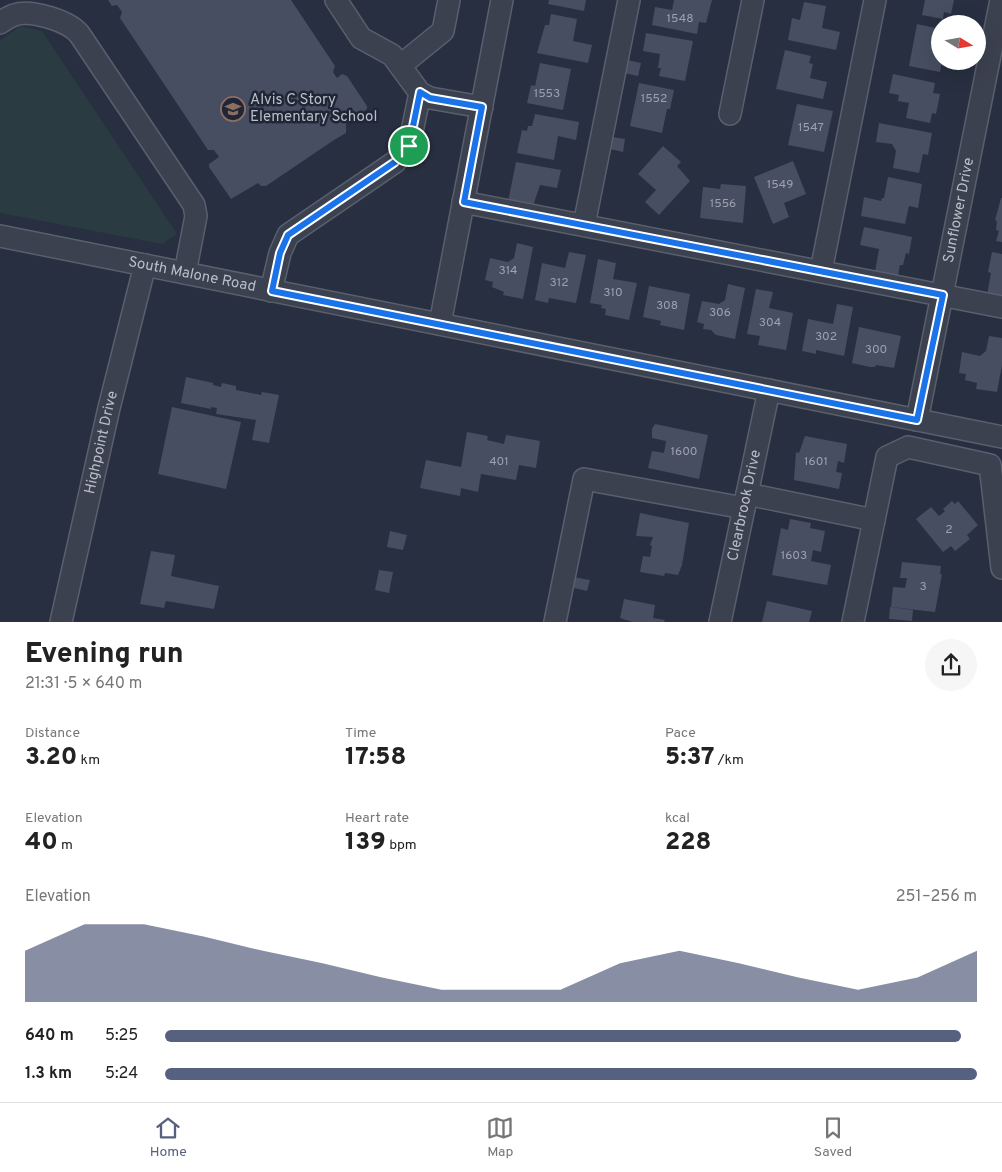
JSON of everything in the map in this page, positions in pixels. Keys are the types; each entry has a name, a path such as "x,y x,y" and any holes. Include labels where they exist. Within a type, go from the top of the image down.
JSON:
{"street":[{"path":"336,0 361,38 392,55 420,92 430,98 482,107"},
{"path":"401,65 443,31 449,0"},
{"path":"440,324 502,0"},
{"path":"584,225 629,0"},
{"path":"730,114 753,0"},
{"path":"821,271 875,0"},
{"name":"Sunflower Drive","path":"917,420 1000,0"},
{"path":"0,23 14,15 30,15 68,23 80,35 194,205 196,216 185,273"},
{"path":"272,291 280,253 288,235 395,162 409,146 420,92"},
{"path":"464,202 1002,307"},
{"name":"South Malone Road","path":"0,236 1002,437"},
{"name":"Highpoint Drive","path":"61,622 109,408 145,265"},
{"name":"Clearbrook Drive","path":"720,622 768,390"},
{"path":"853,622 887,457 908,447 990,465 1002,568"},
{"path":"555,622 584,479 874,520"}],"shaded area":[{"path":"20,26 42,31 177,234 162,244 0,213 0,41"}],"building":[{"path":"108,0 291,0 335,66 333,72 337,78 342,74 347,76 367,106 367,109 346,124 346,133 266,186 261,186 258,183 231,199 209,167 209,164 219,157 214,150 208,150 120,18 122,12 117,5 112,6"},
{"path":"549,0 586,0 584,11 548,4"},
{"path":"674,0 712,0 706,23 699,22 697,34 652,25 655,7 672,10"},
{"path":"925,0 954,0 951,14 944,12 944,15 931,15 931,17 922,15"},
{"path":"804,2 826,6 822,28 840,32 836,50 788,40 792,18 800,20"},
{"path":"551,14 577,19 573,41 592,45 588,63 537,53 545,25 549,25"},
{"path":"917,24 931,27 931,70 940,70 940,72 909,66"},
{"path":"646,33 693,41 685,81 659,76 661,68 658,68 660,54 643,51"},
{"path":"785,50 811,56 809,63 813,64 810,78 827,82 823,99 776,89"},
{"path":"627,60 641,63 638,76 624,73"},
{"path":"540,63 571,69 563,110 527,103 531,85 535,86"},
{"path":"893,74 935,83 933,93 940,94 936,114 932,113 930,123 906,118 909,103 898,101 899,95 889,93"},
{"path":"639,83 674,90 670,109 667,109 662,133 630,126"},
{"path":"797,104 833,111 824,152 788,145"},
{"path":"535,114 579,122 576,140 558,136 554,160 517,153 522,130 527,131 528,126 532,126"},
{"path":"879,123 932,133 928,155 923,154 919,173 893,168 896,151 892,144 876,142"},
{"path":"612,137 625,139 623,152 610,149"},
{"path":"663,146 681,162 677,166 690,181 659,215 645,202 656,190 638,174"},
{"path":"793,161 806,194 784,203 789,217 773,224 754,177"},
{"path":"516,162 561,170 557,188 540,185 533,206 508,202"},
{"path":"888,177 922,184 918,208 909,206 905,224 861,216 864,197 881,201 884,198"},
{"path":"721,184 746,186 743,223 700,218 703,187 720,189"},
{"path":"1001,198 1002,242 996,241 999,231 996,230 997,221 995,220"},
{"path":"864,227 912,237 909,254 906,253 903,265 900,265 898,276 875,272 879,249 860,245"},
{"path":"517,243 533,247 523,299 503,295 504,292 492,287 493,282 485,280 490,258 508,262 514,258"},
{"path":"569,252 586,255 576,303 549,298 548,303 535,300 542,263 565,268"},
{"path":"992,252 1002,254 1002,298 987,295 991,273 988,272"},
{"path":"598,259 616,263 613,279 637,283 629,320 605,315 606,309 601,308 602,305 590,303"},
{"path":"728,284 745,288 735,339 716,335 711,330 703,329 704,324 697,322 702,301 719,304 725,300"},
{"path":"649,286 690,294 684,330 660,325 661,321 643,317"},
{"path":"756,289 773,292 769,308 793,313 786,350 758,345 760,336 747,334"},
{"path":"837,304 853,307 844,356 816,350 816,354 802,351 808,319 833,324"},
{"path":"859,327 901,336 894,368 876,365 875,367 870,367 852,363"},
{"path":"989,336 1002,338 1002,365 997,392 976,389 977,383 965,380 966,374 959,373 962,352 980,356 986,351"},
{"path":"186,377 213,383 213,385 221,387 222,383 236,386 236,390 261,395 262,392 279,395 269,443 252,440 256,420 216,414 217,408 211,407 211,409 181,403"},
{"path":"172,407 241,422 226,489 158,474"},
{"path":"655,424 708,435 699,479 648,468 652,451 664,453 666,441 652,438 652,429"},
{"path":"467,432 488,436 487,440 504,444 506,435 540,441 536,468 519,465 516,480 481,474 478,492 461,488 460,496 420,488 426,460 461,467"},
{"path":"805,436 847,444 844,463 838,461 836,472 842,473 839,489 794,480 796,452 799,453"},
{"path":"952,501 955,504 958,501 978,525 967,535 970,539 955,551 951,546 943,552 916,519 931,507 939,516 945,511 943,509"},
{"path":"640,513 689,523 682,565 678,575 665,573 664,576 640,572 643,556 650,557 652,546 650,545 653,537 636,536"},
{"path":"790,519 811,523 810,528 825,531 821,552 813,550 811,561 831,565 827,585 772,575 781,528 788,530"},
{"path":"390,531 407,535 403,550 387,547"},
{"path":"151,551 175,555 171,576 219,586 214,609 166,601 164,608 140,604"},
{"path":"902,562 941,566 940,574 942,574 935,612 891,607 893,587 905,588 907,578 900,578"},
{"path":"379,570 393,572 389,593 375,590"},
{"path":"573,577 590,580 587,591 570,587"},
{"path":"624,599 655,605 653,618 665,620 664,622 633,622 620,618"},
{"path":"767,601 812,611 809,622 762,622"},
{"path":"890,607 913,610 912,621 889,619"}],"place":[{"name":"Alvis C Story Elementary School","path":"233,109"}],"route":[{"path":"420,92 430,98 482,107 464,202 943,295 917,420 272,291 280,253 288,235 395,162 409,146 420,92"}]}
